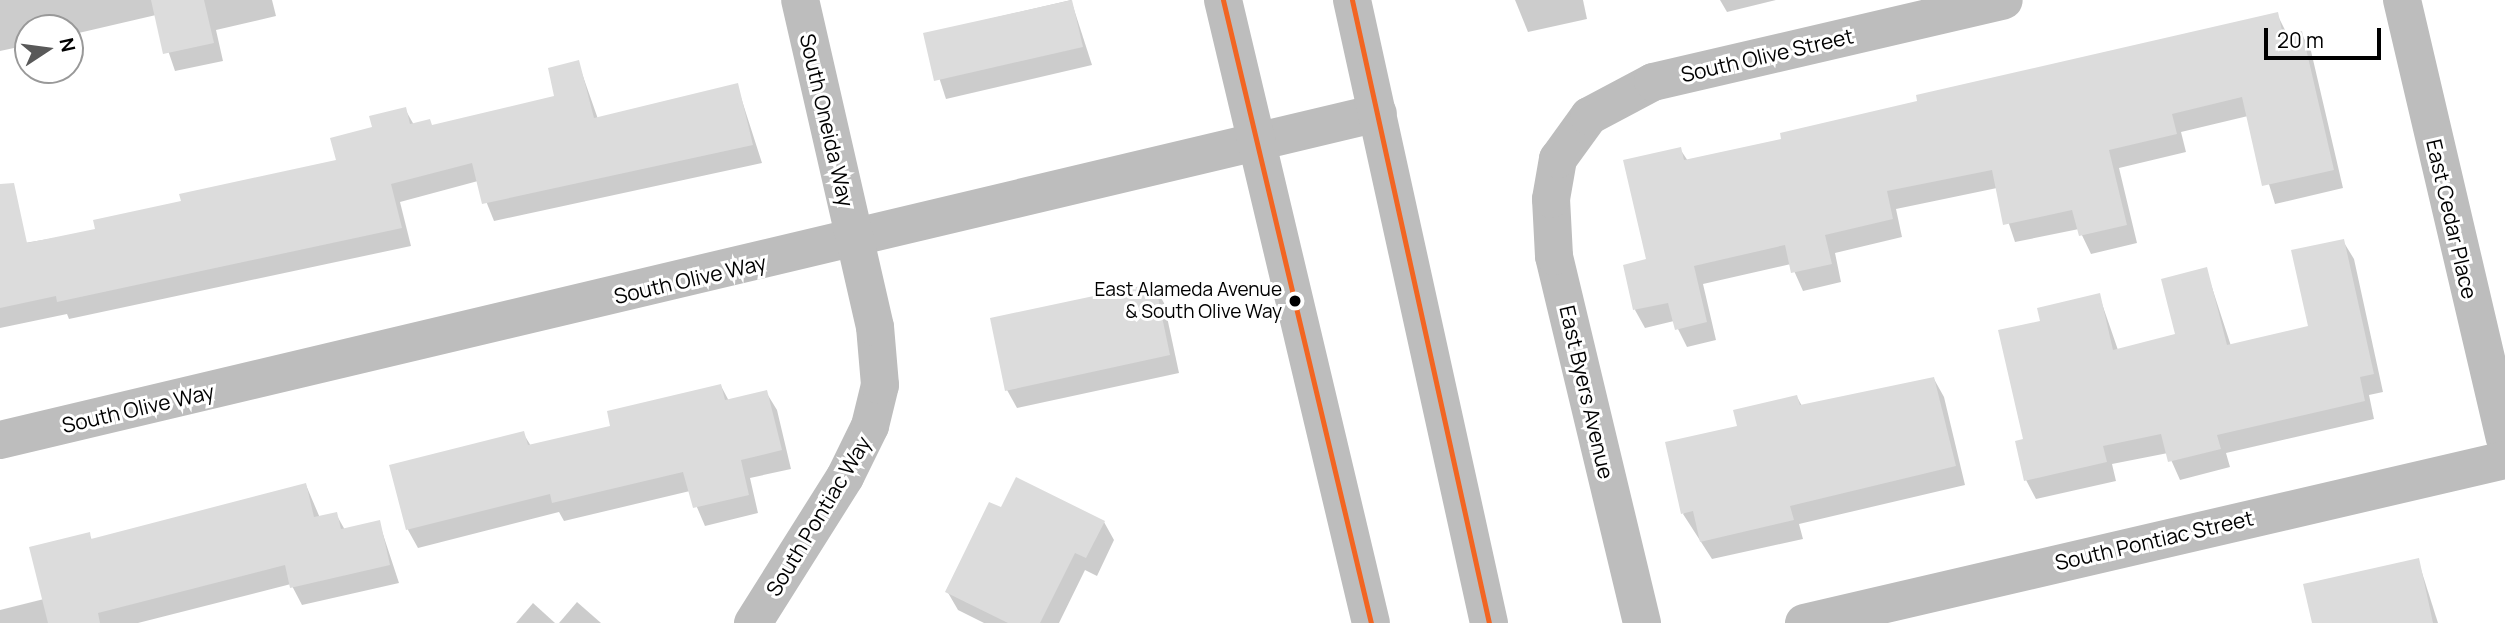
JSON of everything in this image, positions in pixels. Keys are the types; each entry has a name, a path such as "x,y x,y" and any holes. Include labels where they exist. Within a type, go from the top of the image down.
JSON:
{"street":[{"name":"South Oneida Way","path":"800,0 855,240"},
{"path":"1223,0 1371,623"},
{"path":"1352,0 1489,623"},
{"name":"South Olive Street","path":"1558,159 1589,116 1615,97 1653,82 2004,0"},
{"name":"East Cedar Place","path":"2402,0 2505,438"},
{"name":"South Olive Way","path":"0,440 855,240 1378,113"},
{"name":"East Byers Avenue","path":"1558,159 1551,199 1554,256 1642,623"},
{"name":"South Pontiac Way","path":"753,623 845,477 876,409 878,350 855,240"},
{"name":"South Pontiac Street","path":"1804,623 2505,460"}],"building":[{"path":"151,0 204,0 214,43 163,54"},
{"path":"1072,0 1083,47 934,81 923,33"},
{"path":"2278,12 2283,35 2302,31 2334,170 2262,186 2242,97 2172,114 2177,134 2109,150 2127,225 2079,236 2072,210 2003,225 1992,170 1887,191 1893,219 1825,235 1832,264 1791,273 1785,245 1694,266 1707,322 1675,330 1668,303 1633,310 1623,265 1646,259 1623,160 1681,147 1684,160 1781,139 1780,133 1917,101 1916,95"},
{"path":"579,60 594,118 738,83 753,145 482,204 472,163 391,184 402,228 57,302 56,296 0,308 0,184 14,183 27,243 95,229 93,220 181,201 179,194 336,160 330,138 372,127 369,116 406,107 410,124 430,119 432,125 554,96 548,68"},
{"path":"2344,239 2374,374 2360,377 2365,401 2217,435 2221,449 2168,462 2161,434 2103,446 2107,462 2024,481 2015,441 2023,439 1998,330 2040,321 2037,308 2100,293 2113,350 2175,334 2161,279 2207,267 2227,345 2308,326 2291,250"},
{"path":"1155,283 1170,355 1005,391 990,318"},
{"path":"1934,377 1956,466 1790,506 1794,520 1700,542 1693,511 1681,514 1665,442 1737,426 1733,410 1797,395 1800,405"},
{"path":"721,384 725,400 767,390 782,450 741,460 749,495 693,508 683,472 552,503 550,494 406,530 389,465 524,431 528,445 610,426 607,411"},
{"path":"1016,477 1105,521 1086,558 1075,553 1040,623 1008,623 945,592 989,502 1001,507"},
{"path":"306,483 314,517 337,512 341,529 380,520 390,565 290,588 285,565 98,613 100,623 48,623 29,547 90,532 91,539"},
{"path":"2419,558 2433,623 2312,623 2303,584"}],"transit line":[{"path":"1223,0 1371,623"},
{"path":"1352,0 1489,623"}],"place":[{"name":"East Alameda Avenue & South Olive Way","path":"1295,301"}]}
